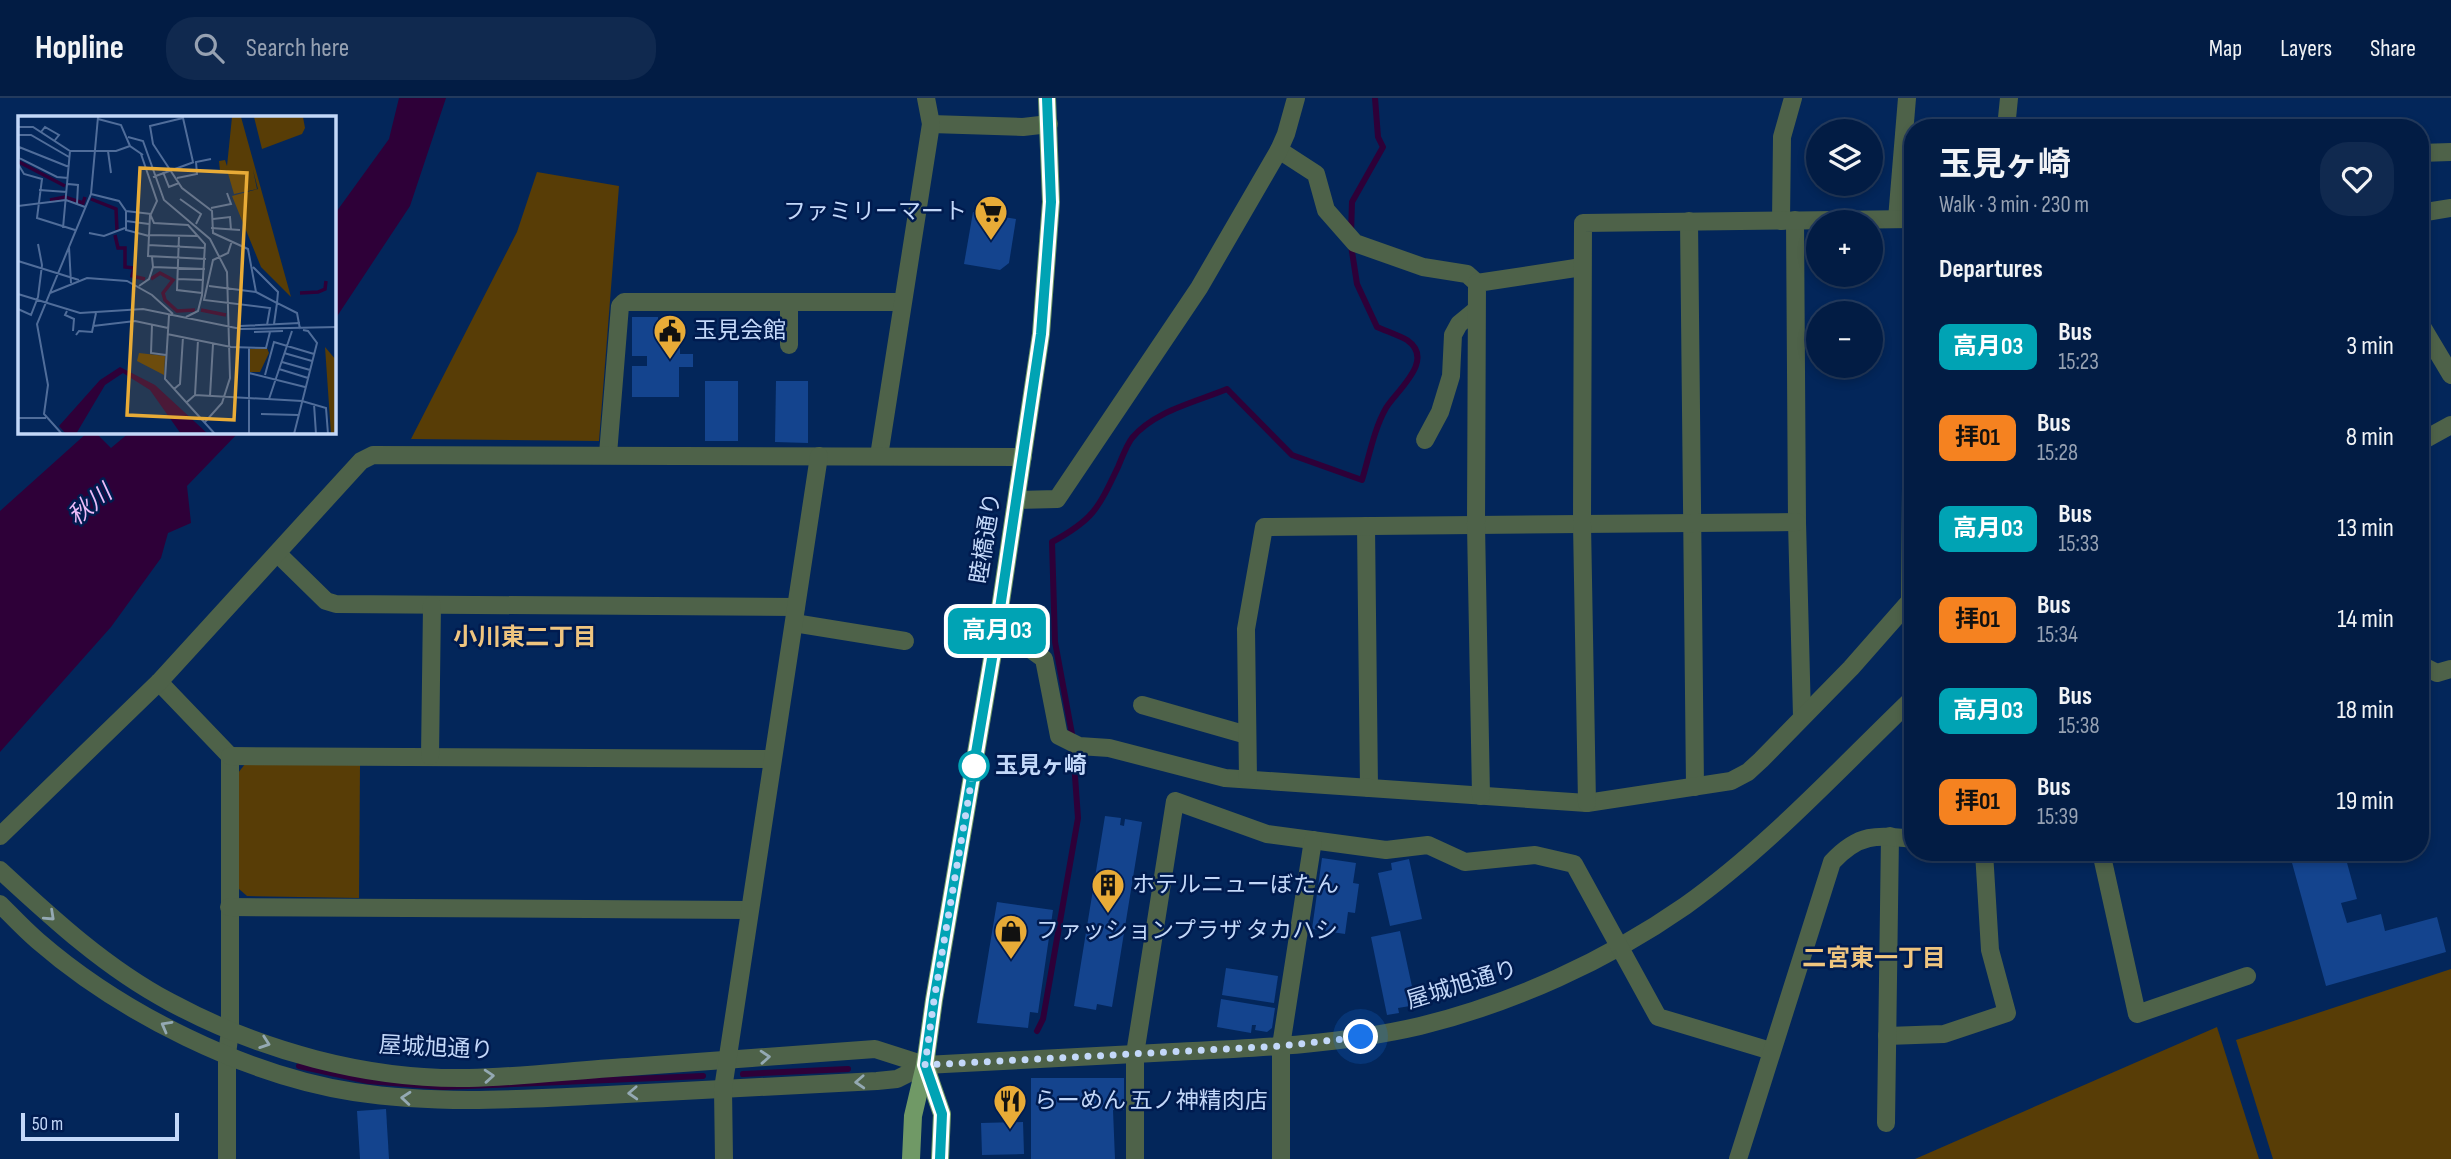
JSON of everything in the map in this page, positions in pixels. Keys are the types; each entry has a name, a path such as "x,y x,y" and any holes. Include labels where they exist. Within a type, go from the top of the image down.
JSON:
{"main road":[{"name":"睦橋通り","path":"911,1159 913,1116 925,1065 996,635 1041,334 1051,202 1047,98"},
{"name":"睦橋通り","path":"925,1065 942,1114 940,1159"}],"street":[{"path":"879,456 931,124 926,98"},
{"path":"1017,500 1057,499 1199,288 1279,150 1296,98"},
{"path":"1793,98 1782,137 1788,221 1802,717"},
{"path":"1908,98 1908,119"},
{"path":"2007,119 2009,98"},
{"path":"931,124 1023,127 1049,124"},
{"path":"1279,150 1316,174 1325,210 1355,243 1423,267 1467,274 1477,283"},
{"path":"2429,153 2451,152"},
{"path":"2429,212 2451,208"},
{"path":"1587,803 1582,524 1583,223 1904,219"},
{"path":"1689,221 1695,787"},
{"path":"1477,283 1582,267"},
{"path":"1477,283 1476,525 1481,796"},
{"path":"608,454 620,306 624,302 902,302"},
{"path":"789,302 789,345"},
{"path":"1425,440 1440,412 1451,376 1453,335 1459,324 1476,310"},
{"path":"2429,338 2451,375"},
{"path":"2429,437 2451,425"},
{"path":"0,836 159,682 361,461 373,454 1023,457"},
{"path":"724,1159 723,1089 727,1059 819,456"},
{"path":"1248,779 1246,629 1264,527 1797,522"},
{"path":"1366,526 1370,788"},
{"path":"278,554 326,601 336,604 795,615 905,641"},
{"path":"430,756 432,605"},
{"path":"996,635 1030,649 1044,659 1059,736 1074,744 1109,748 1225,778 1587,803 1731,781 1748,772 1850,668 1904,608"},
{"path":"2429,669 2437,673 2451,670"},
{"path":"159,682 230,756 230,1031 227,1054 226,1159"},
{"path":"1142,705 1247,735"},
{"name":"屋城旭通り","path":"0,870 102,959 168,1001 230,1031 303,1056 385,1073 468,1078 875,1049 925,1065 1281,1046 1361,1037 1420,1026 1461,1014 1554,980 1620,946 1684,906 1750,855 1904,707"},
{"path":"230,756 772,759"},
{"path":"1135,1159 1135,1054 1175,801 1267,834 1386,850 1428,845 1465,862 1535,855 1574,864 1658,1017 1771,1051"},
{"path":"1886,1123 1890,836"},
{"path":"1738,1159 1832,862 1858,840 1868,837 1904,838"},
{"path":"1280,1159 1281,1046 1313,840"},
{"path":"1887,1036 1944,1034 2007,1013 1990,950 1985,861"},
{"path":"2103,861 2137,1014 2247,976"},
{"name":"屋城旭通り","path":"0,904 38,941 88,980 170,1029 268,1070 327,1086 414,1098 482,1101 897,1079 925,1065"},
{"path":"229,907 748,910"}],"shaded area":[{"path":"537,172 619,186 599,441 411,439 517,232"},
{"path":"245,764 360,765 359,898 247,896 239,889 238,773"},
{"path":"2451,969 2451,1159 2273,1159 2236,1040"},
{"path":"2217,1027 2259,1159 1915,1159"}],"water":[{"path":"399,98 446,98 410,206 336,318 336,212 389,139"},
{"name":"秋川","path":"86,434 97,434 111,448 128,434 237,434 187,486 191,523 168,533 161,558 111,627 0,752 0,511"}],"building":[{"path":"973,212 1016,219 1009,263 1000,270 964,264"},
{"name":"玉見会館","path":"632,317 658,317 658,322 680,322 680,354 693,354 693,367 679,367 679,397 632,397 632,366 647,366 647,356 632,356"},
{"path":"705,381 738,381 738,441 705,441"},
{"path":"776,381 808,381 808,443 775,442"},
{"name":"ホテルニューぼたん","path":"1105,816 1121,818 1120,825 1124,826 1125,819 1142,822 1112,1007 1097,1004 1096,1010 1074,1006"},
{"path":"1322,858 1356,863 1353,883 1359,884 1355,913 1348,912 1345,934 1312,929"},
{"path":"1409,859 1422,919 1390,926 1378,873 1392,870 1391,863"},
{"path":"2291,861 2346,861 2357,899 2341,903 2347,923 2381,914 2385,931 2437,917 2446,952 2326,986"},
{"path":"997,902 1053,910 1038,1013 1030,1012 1028,1028 977,1023"},
{"path":"1400,931 1416,1005 1398,1008 1399,1013 1387,1015 1371,937"},
{"path":"1226,968 1278,976 1274,1003 1222,995"},
{"path":"1221,999 1275,1008 1272,1028 1267,1032 1255,1030 1256,1025 1252,1025 1251,1033 1217,1027"},
{"path":"1031,1078 1124,1078 1124,1110 1113,1110 1115,1159 1031,1159"},
{"path":"386,1109 389,1159 360,1159 357,1111"},
{"path":"1023,1122 1024,1154 982,1155 981,1123"}],"waterway":[{"path":"1351,234 1352,202 1383,147 1378,137 1375,98"},
{"path":"1037,1031 1043,1019 1078,818 1072,734 1055,642 1052,542 1077,527 1093,512 1130,441 1141,429 1164,414 1227,389 1292,455 1362,480 1382,416 1412,375 1418,357 1415,348 1407,340 1377,327 1357,284 1351,245"},
{"path":"299,1066 368,1081 443,1087 703,1076"},
{"path":"743,1074 848,1069"}],"bus line":[{"name":"高月03","path":"940,1159 942,1114 925,1065 996,635 1041,334 1051,202 1047,98"}],"place":[{"name":"ファミリーマート","path":"991,242"},
{"name":"玉見会館","path":"670,361"},
{"name":"玉見ヶ崎","path":"974,766"},
{"name":"ホテルニューぼたん","path":"1108,915"},
{"name":"ファッションプラザ タカハシ","path":"1011,961"},
{"name":"らーめん 五ノ神精肉店","path":"1010,1131"}],"district":[{"name":"小川東二丁目","path":"525,637"},
{"name":"二宮東一丁目","path":"1874,958"}],"route":[{"path":"974,766 925,1065 1281,1046 1361,1037"}]}
